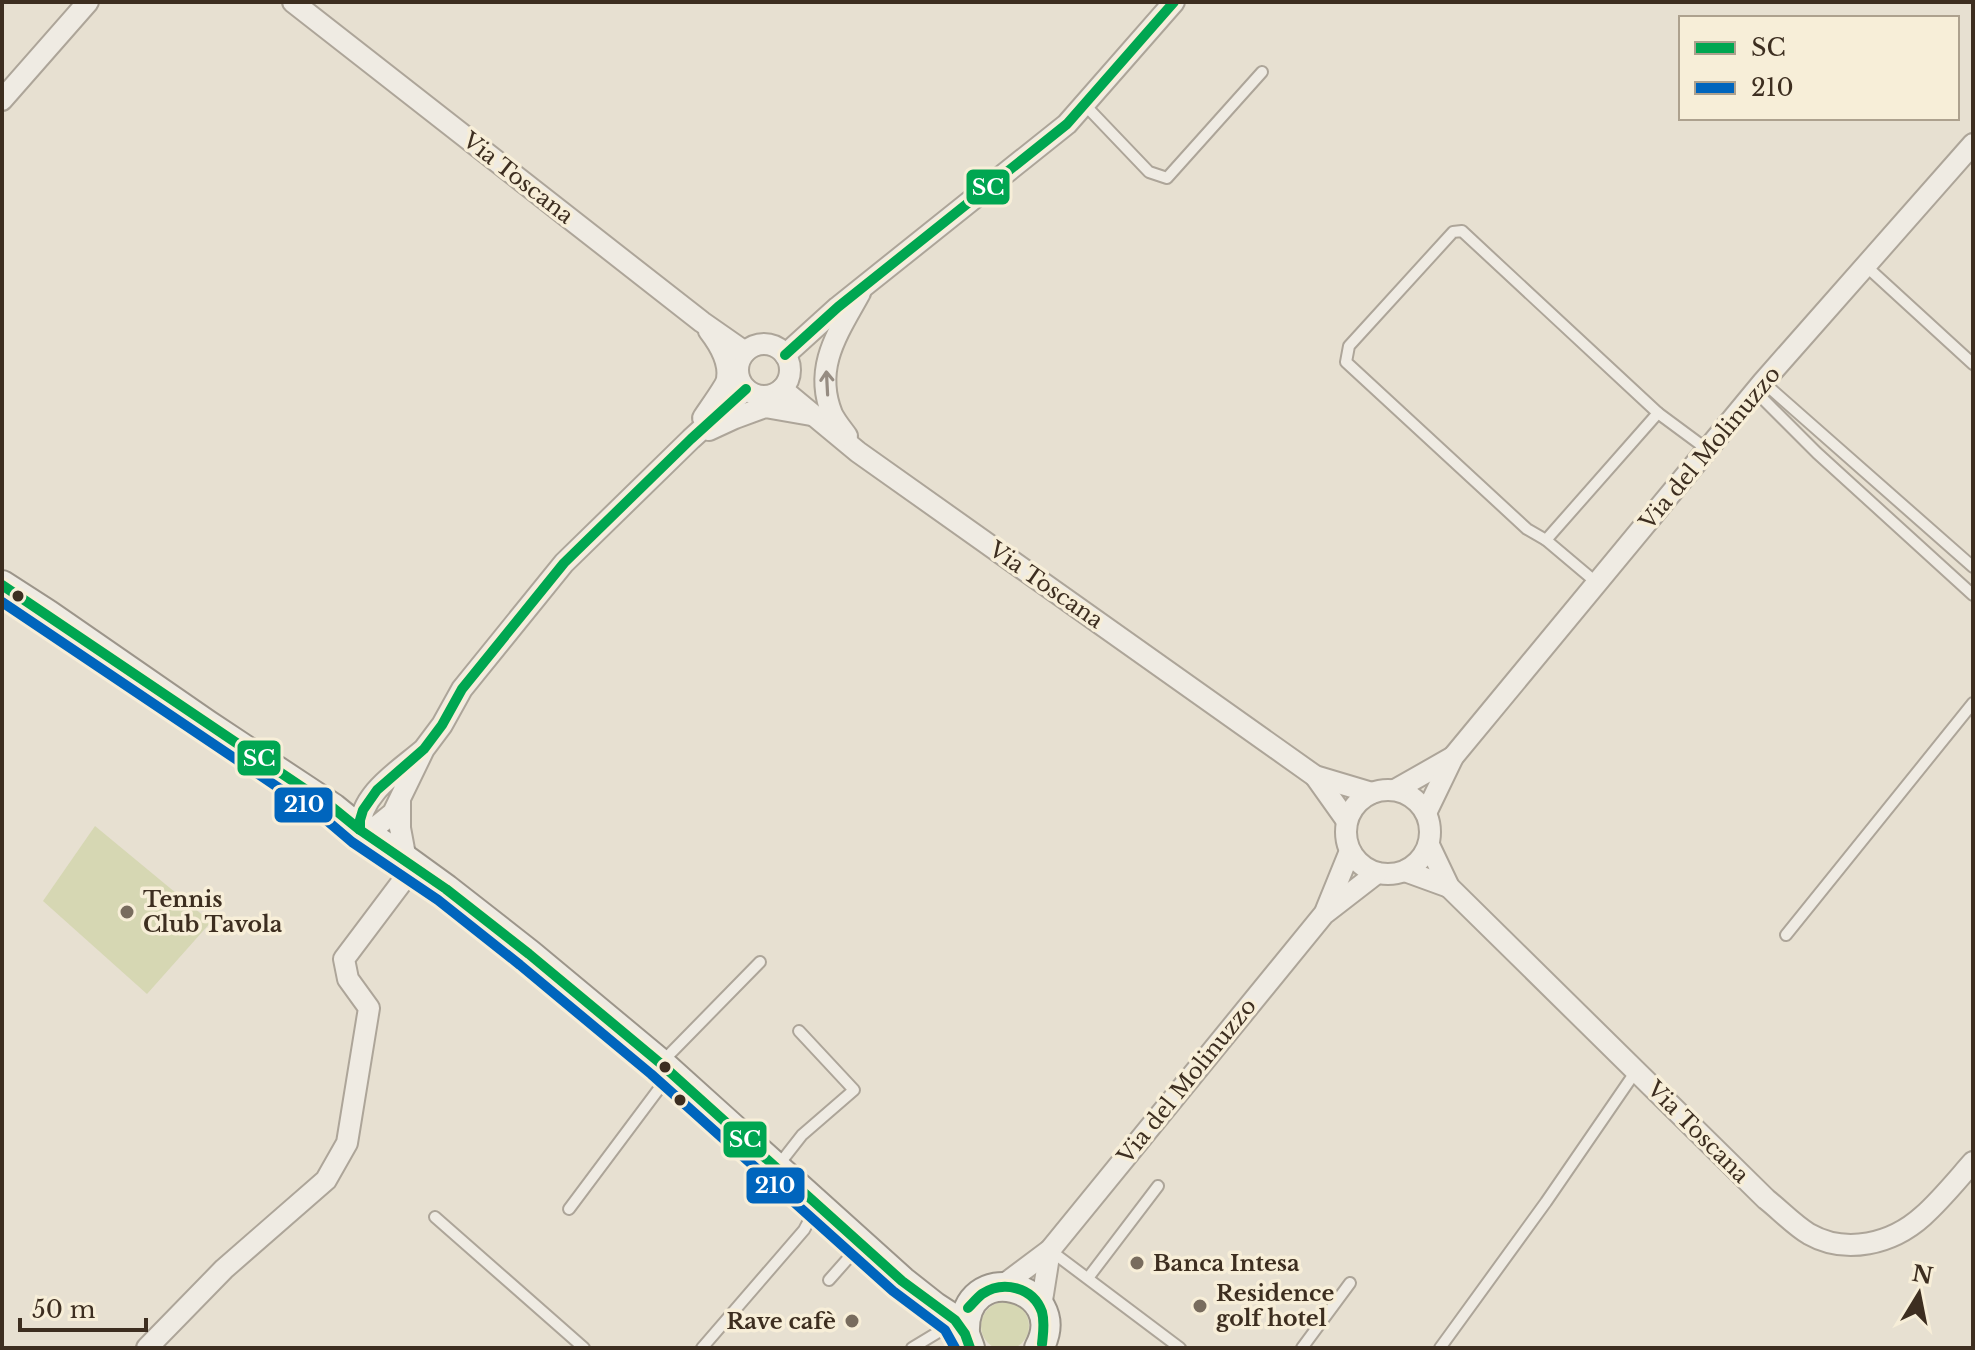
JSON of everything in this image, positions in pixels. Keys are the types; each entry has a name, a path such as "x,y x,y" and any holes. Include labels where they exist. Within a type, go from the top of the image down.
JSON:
{"street":[{"path":"2,100 88,2"},
{"name":"Via Toscana","path":"293,2 702,322 745,352"},
{"path":"785,355 838,307 1067,124 1174,2"},
{"name":"Via del Molinuzzo","path":"1426,813 1453,757 1759,387 1973,144"},
{"path":"858,452 833,416 825,388 827,358 864,286"},
{"path":"691,439 727,381 726,360 702,322"},
{"path":"758,344 766,344 773,345 785,355 790,368 782,389 768,396 760,396 746,389 738,375 745,352 758,344"},
{"path":"360,830 377,826 393,813 424,749 462,689 564,563 746,389"},
{"name":"Via Toscana","path":"782,389 858,452 1315,776 1372,793"},
{"path":"691,439 765,407 813,416"},
{"path":"2,585 333,808 529,954 666,1068 902,1281 965,1328 976,1298 988,1289 1011,1286 1024,1291 1041,1307 1045,1316 1046,1331 1042,1347"},
{"path":"360,830 363,810 377,790 424,749"},
{"name":"Via del Molinuzzo","path":"1395,790 1453,757"},
{"name":"Via Toscana","path":"1315,776 1347,821"},
{"path":"333,808 377,790"},
{"path":"1395,790 1418,802 1426,813 1431,834 1429,845 1415,865 1391,875 1377,873 1356,861 1346,841 1347,821 1360,800 1372,793 1395,790"},
{"path":"400,800 400,828 410,863"},
{"name":"Via Toscana","path":"1429,845 1449,887 1766,1199 1809,1234 1836,1245 1865,1245 1895,1236 1922,1217 1973,1162"},
{"name":"Via del Molinuzzo","path":"1324,914 1350,851"},
{"path":"147,1348 224,1269 326,1180 347,1143 369,1008 348,979 344,959 410,863"},
{"name":"Via Toscana","path":"1405,871 1449,887"},
{"name":"Via del Molinuzzo","path":"1002,1286 1050,1250 1324,914 1377,873"},
{"path":"1041,1307 1050,1250"}],"lane":[{"path":"1084,104 1149,172 1167,178 1262,72"},
{"path":"1597,583 1546,540 1527,529 1346,362 1349,346 1453,232 1462,231 1658,413 1708,450"},
{"path":"1867,267 1973,364"},
{"path":"1759,387 1973,567"},
{"path":"1759,387 1817,453 1973,595"},
{"path":"1546,540 1658,413"},
{"path":"1786,935 1973,703"},
{"path":"569,1209 666,1068 760,962"},
{"path":"776,1168 802,1135 854,1090 799,1031"},
{"path":"1440,1348 1636,1071"},
{"path":"1088,1278 1158,1186"},
{"path":"702,1348 804,1230 818,1204"},
{"path":"435,1217 584,1348"},
{"path":"829,1280 861,1243"},
{"path":"1050,1250 1180,1348"},
{"path":"1302,1348 1350,1283"},
{"path":"912,1348 965,1328"}],"green space":[{"name":"Tennis Club Tavola","path":"95,826 211,922 147,994 43,901"},
{"path":"1005,1302 1022,1309 1029,1326 1022,1343 1005,1350 988,1343 981,1326 988,1309"}],"transit line":[{"name":"SC","path":"785,355 838,307 1067,124 1174,2"},
{"name":"SC","path":"360,830 363,810 377,790 424,749 462,689 564,563 746,389"},
{"name":"SC","path":"2,585 333,808 446,889 529,954 660,1063 902,1281 955,1320 970,1348"},
{"name":"210","path":"2,602 325,819 352,842 438,900 651,1074 893,1291 945,1330 955,1348"},
{"name":"SC","path":"968,1308 982,1294 999,1287 1025,1292 1038,1303 1042,1312 1042,1344"}],"place":[{"name":"Tennis Club Tavola","path":"127,912"},
{"name":"Banca Intesa","path":"1137,1263"},
{"name":"Residence golf hotel","path":"1200,1306"},
{"name":"Rave cafè","path":"852,1321"}]}
